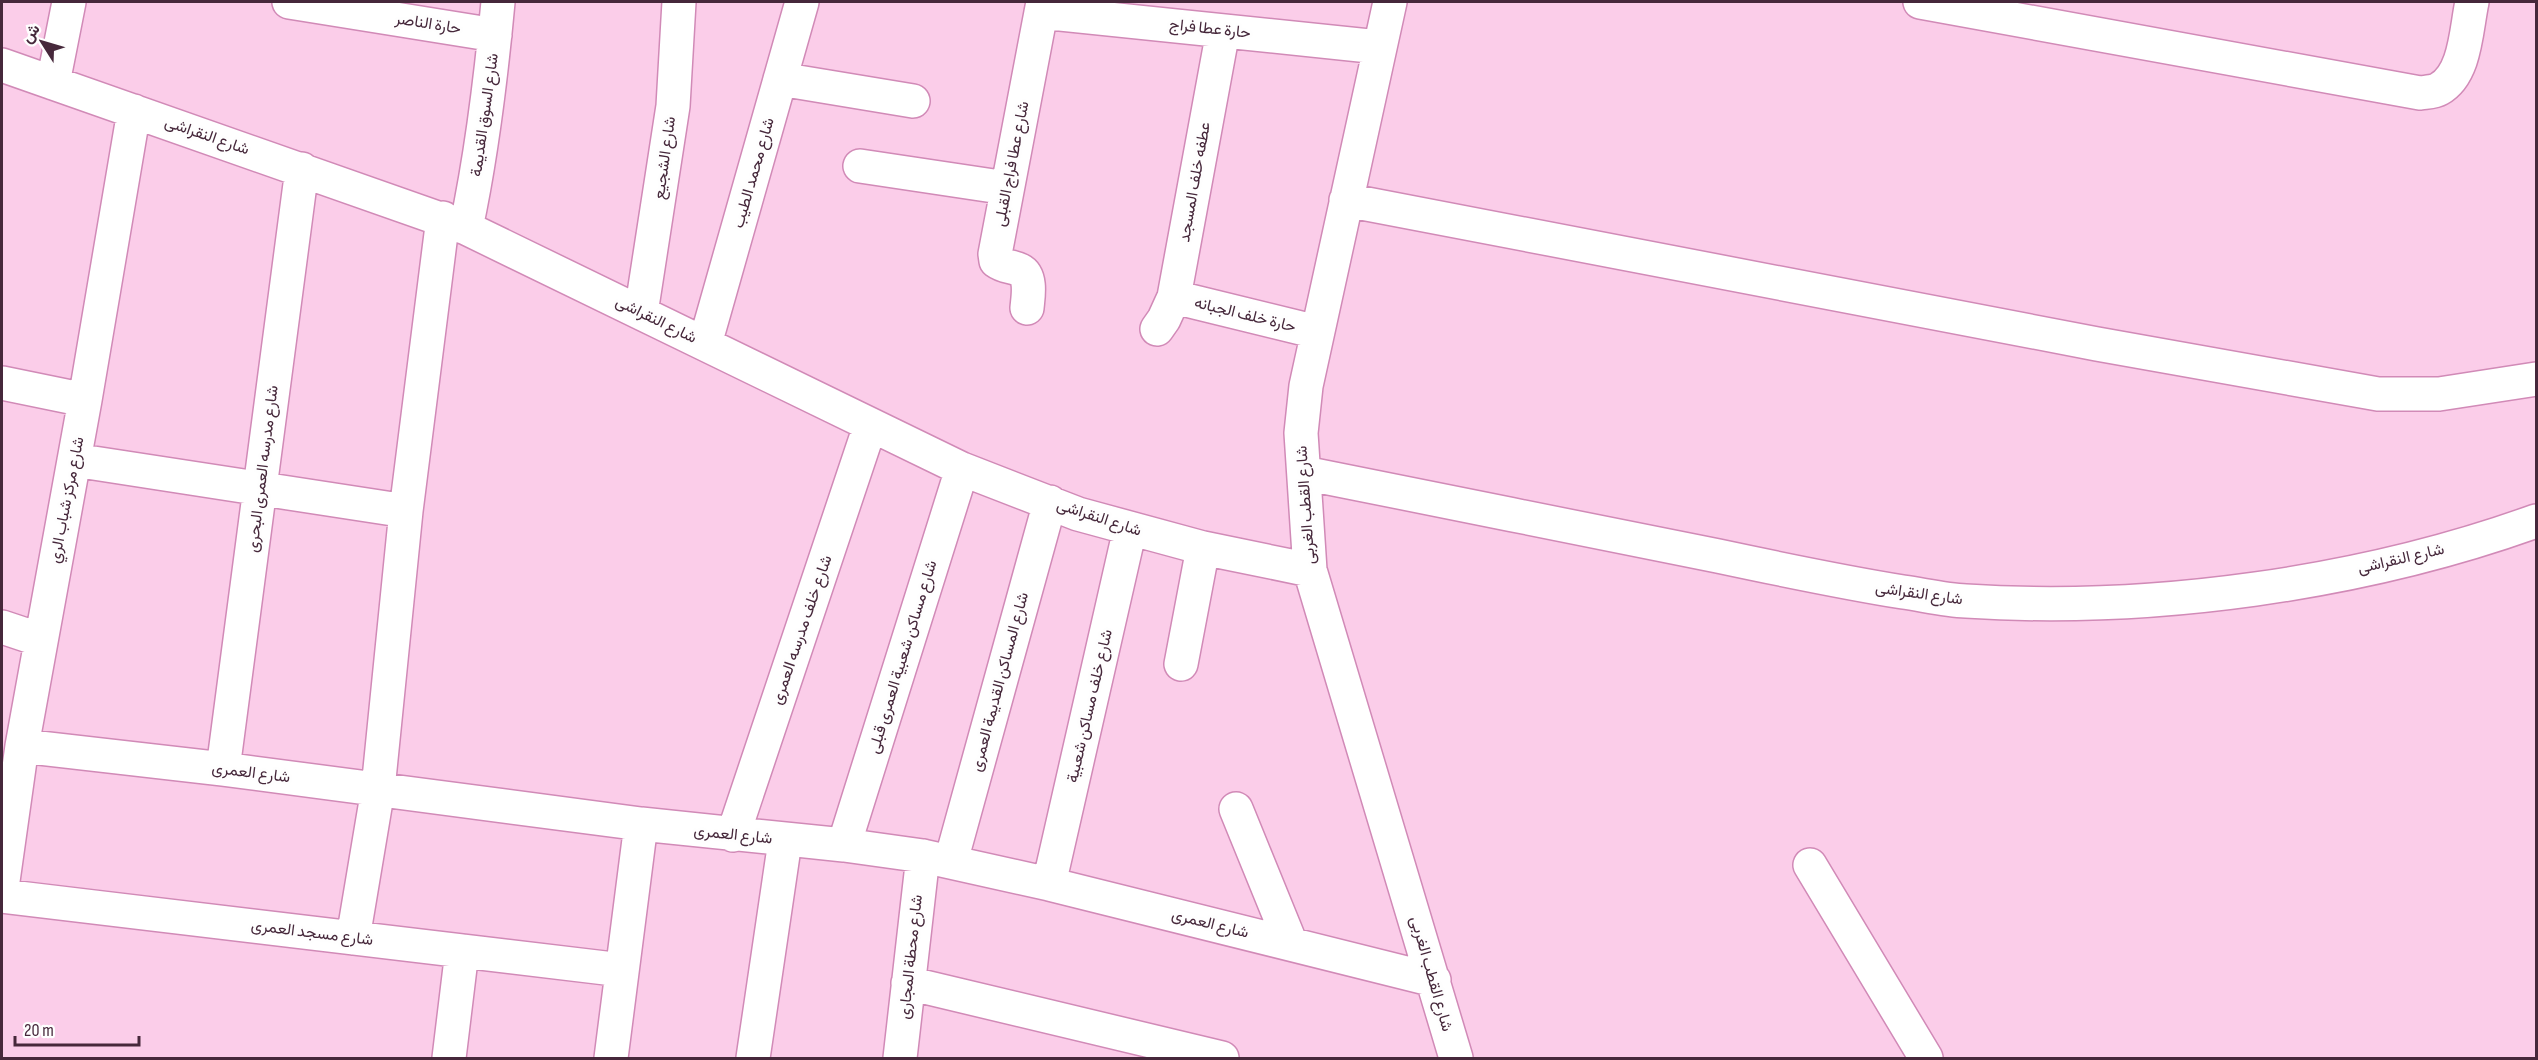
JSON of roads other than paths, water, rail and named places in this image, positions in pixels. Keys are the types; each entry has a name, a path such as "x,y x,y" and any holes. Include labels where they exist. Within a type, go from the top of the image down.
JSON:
{"street":[{"path":"53,83 69,2"},
{"name":"حارة الناصر","path":"289,2 495,35"},
{"name":"شارع السوق القديمة","path":"353,938 378,789 406,511 455,223 483,142 498,2"},
{"name":"شارع الشجيع","path":"641,312 673,106 679,2"},
{"name":"شارع محمد الطيب","path":"705,344 802,2"},
{"name":"شارع القطب الغربى","path":"1390,2 1306,386 1302,422 1310,570 1456,1059"},
{"path":"1920,2 2420,93 2438,90 2452,77 2461,58 2472,2"},
{"name":"حارة عطا فراج","path":"1042,7 1223,31 1379,47"},
{"name":"شارع عطا فراج القبلى","path":"1027,308 1028,293 1025,274 1019,269 1007,267 996,261 995,254 1042,7"},
{"name":"عطفه خلف المسجد","path":"1157,329 1174,297 1223,31"},
{"name":"شارع النقراشى","path":"2,65 455,223 962,469 1078,514 1203,548 1310,570"},
{"path":"780,79 913,101"},
{"name":"شارع مركز شباب الري","path":"2,888 40,640 85,400 134,111"},
{"path":"860,166 1007,188"},
{"name":"شارع مدرسه العمرى البحرى","path":"224,769 303,169"},
{"path":"1346,200 2097,344 2378,394 2439,394 2536,379"},
{"name":"حارة خلف الجبانه","path":"1174,297 1317,332"},
{"path":"2,383 85,400"},
{"name":"شارع خلف مدرسه العمرى","path":"733,835 870,426"},
{"path":"74,460 406,511"},
{"name":"شارع مساكن شعبية العمرى قبلى","path":"844,845 962,469"},
{"name":"شارع النقراشى","path":"1304,473 1860,585 1964,601 2084,602 2183,597 2292,583 2400,561 2506,532 2536,521"},
{"name":"شارع المساكن القديمة العمرى","path":"937,859 1050,502"},
{"name":"شارع خلف مساكن شعبية","path":"1049,884 1130,529"},
{"path":"1181,664 1203,548"},
{"path":"2,627 40,640"},
{"name":"شارع العمرى","path":"22,746 224,769 641,824 785,841 844,845 937,859 1049,884 1434,980"},
{"path":"1236,809 1291,944"},
{"path":"611,1059 641,824"},
{"path":"753,1059 785,841"},
{"name":"شارع محطة المجارى","path":"900,1059 908,983 937,859"},
{"path":"1810,866 1926,1059"},
{"name":"شارع مسجد العمرى","path":"2,896 622,970"},
{"path":"449,1059 462,951"},
{"path":"908,983 1221,1059"}]}
